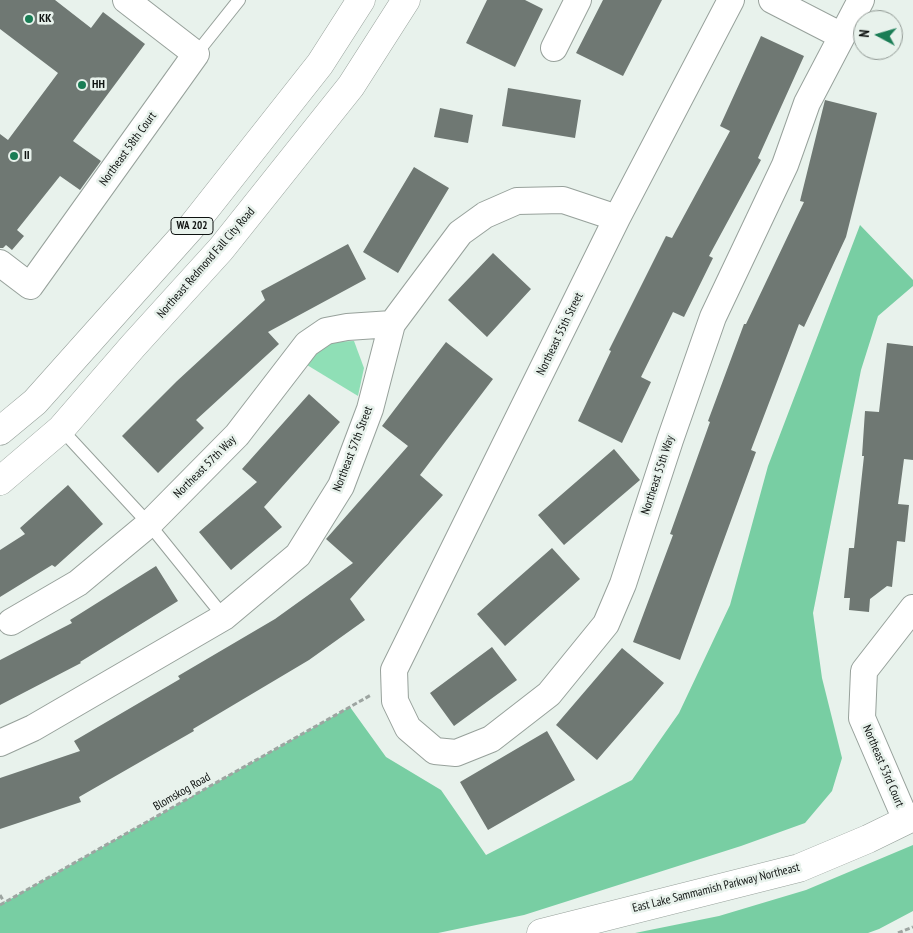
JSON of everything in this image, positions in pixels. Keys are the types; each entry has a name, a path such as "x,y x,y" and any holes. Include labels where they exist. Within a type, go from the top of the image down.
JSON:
{"main road":[{"name":"WA 202","path":"0,431 35,402 193,225 320,64 361,0"},
{"name":"Northeast Redmond Fall City Road","path":"0,480 62,428 133,346 222,249 351,86 406,0"},
{"name":"East Lake Sammamish Parkway Northeast","path":"541,933 799,868 868,839 909,819"}],"street":[{"path":"126,0 196,54"},
{"path":"554,48 578,0"},
{"name":"Northeast 55th Street","path":"394,670 617,218 731,0"},
{"path":"772,0 842,36"},
{"name":"Northeast 55th Way","path":"394,670 395,701 408,728 435,751 456,753 491,739 549,694 606,624 623,584 713,317 786,165 807,103 861,0"},
{"name":"Northeast 58th Court","path":"0,263 30,286 196,54"},
{"name":"Northeast 57th Street","path":"0,743 33,728 224,617 298,555 341,486 370,409 392,324 460,233 485,215 517,201 563,200 617,218"},
{"name":"Northeast 57th Way","path":"11,622 78,583 149,524 237,435 308,344 326,331 347,327 392,324"},
{"name":"Northeast 53rd Court","path":"909,819 862,718 864,671 913,608"}],"lane":[{"path":"196,54 239,0"},
{"path":"62,428 149,524 224,617"}],"path":[{"name":"Blomskog Road","path":"2,903 372,694"},
{"path":"0,895 2,903"},
{"path":"898,933 913,927"}],"green space":[{"path":"860,225 913,280 913,286 878,316 861,370 813,613 822,678 842,758 832,791 805,823 741,846 524,915 438,933 0,933 0,905 350,707 386,757 441,790 486,855 632,780 679,713 730,605 768,466"},
{"path":"354,341 364,368 358,396 307,365 325,342"},
{"path":"913,845 913,911 868,933 635,933 719,916 806,890"}],"building":[{"path":"0,0 55,0 91,28 103,12 145,44 73,141 101,161 80,190 60,176 17,230 24,236 12,250 6,245 0,248 0,134 8,140 58,73 0,29"},
{"path":"487,0 525,0 543,9 515,67 466,43"},
{"path":"603,0 662,0 623,76 576,53"},
{"path":"761,36 804,56 758,158 761,160 709,256 713,258 684,317 673,312 641,377 651,382 622,443 578,421 611,351 609,350 666,236 672,238 730,131 720,126"},
{"path":"508,88 581,100 575,138 502,126"},
{"path":"825,100 877,113 846,237 804,327 799,324 751,450 756,452 680,660 633,642 673,535 670,534 710,422 708,421 744,324 746,324 804,202 800,201"},
{"path":"440,108 473,115 468,143 434,137"},
{"path":"414,167 449,188 398,273 363,252"},
{"path":"348,244 366,279 268,332 279,344 196,420 204,428 158,473 122,436 177,381 265,300 261,291"},
{"path":"493,253 531,289 487,337 448,300"},
{"path":"446,342 493,379 420,475 443,495 350,599 365,620 309,660 193,729 194,731 79,797 81,802 0,829 0,778 80,751 74,741 180,679 178,676 275,619 353,563 326,539 408,446 382,426"},
{"path":"887,343 913,346 913,460 904,459 898,504 909,505 905,542 897,541 892,587 887,586 870,599 869,612 849,610 850,598 844,598 849,548 854,548 864,456 862,456 865,411 879,412"},
{"path":"309,394 340,422 264,507 282,527 231,570 199,532 257,482 242,469"},
{"path":"614,449 640,480 564,545 538,515"},
{"path":"68,485 103,524 55,567 52,565 0,597 0,550 25,534 20,528"},
{"path":"552,548 580,579 505,646 477,614"},
{"path":"156,566 178,601 81,663 0,705 0,660 72,623 70,620"},
{"path":"492,647 517,680 454,726 430,693"},
{"path":"622,648 664,683 597,760 556,725"},
{"path":"547,731 575,780 488,830 460,782"}],"place":[{"name":"KK","path":"29,19"},
{"name":"HH","path":"82,85"},
{"name":"II","path":"14,156"}]}
